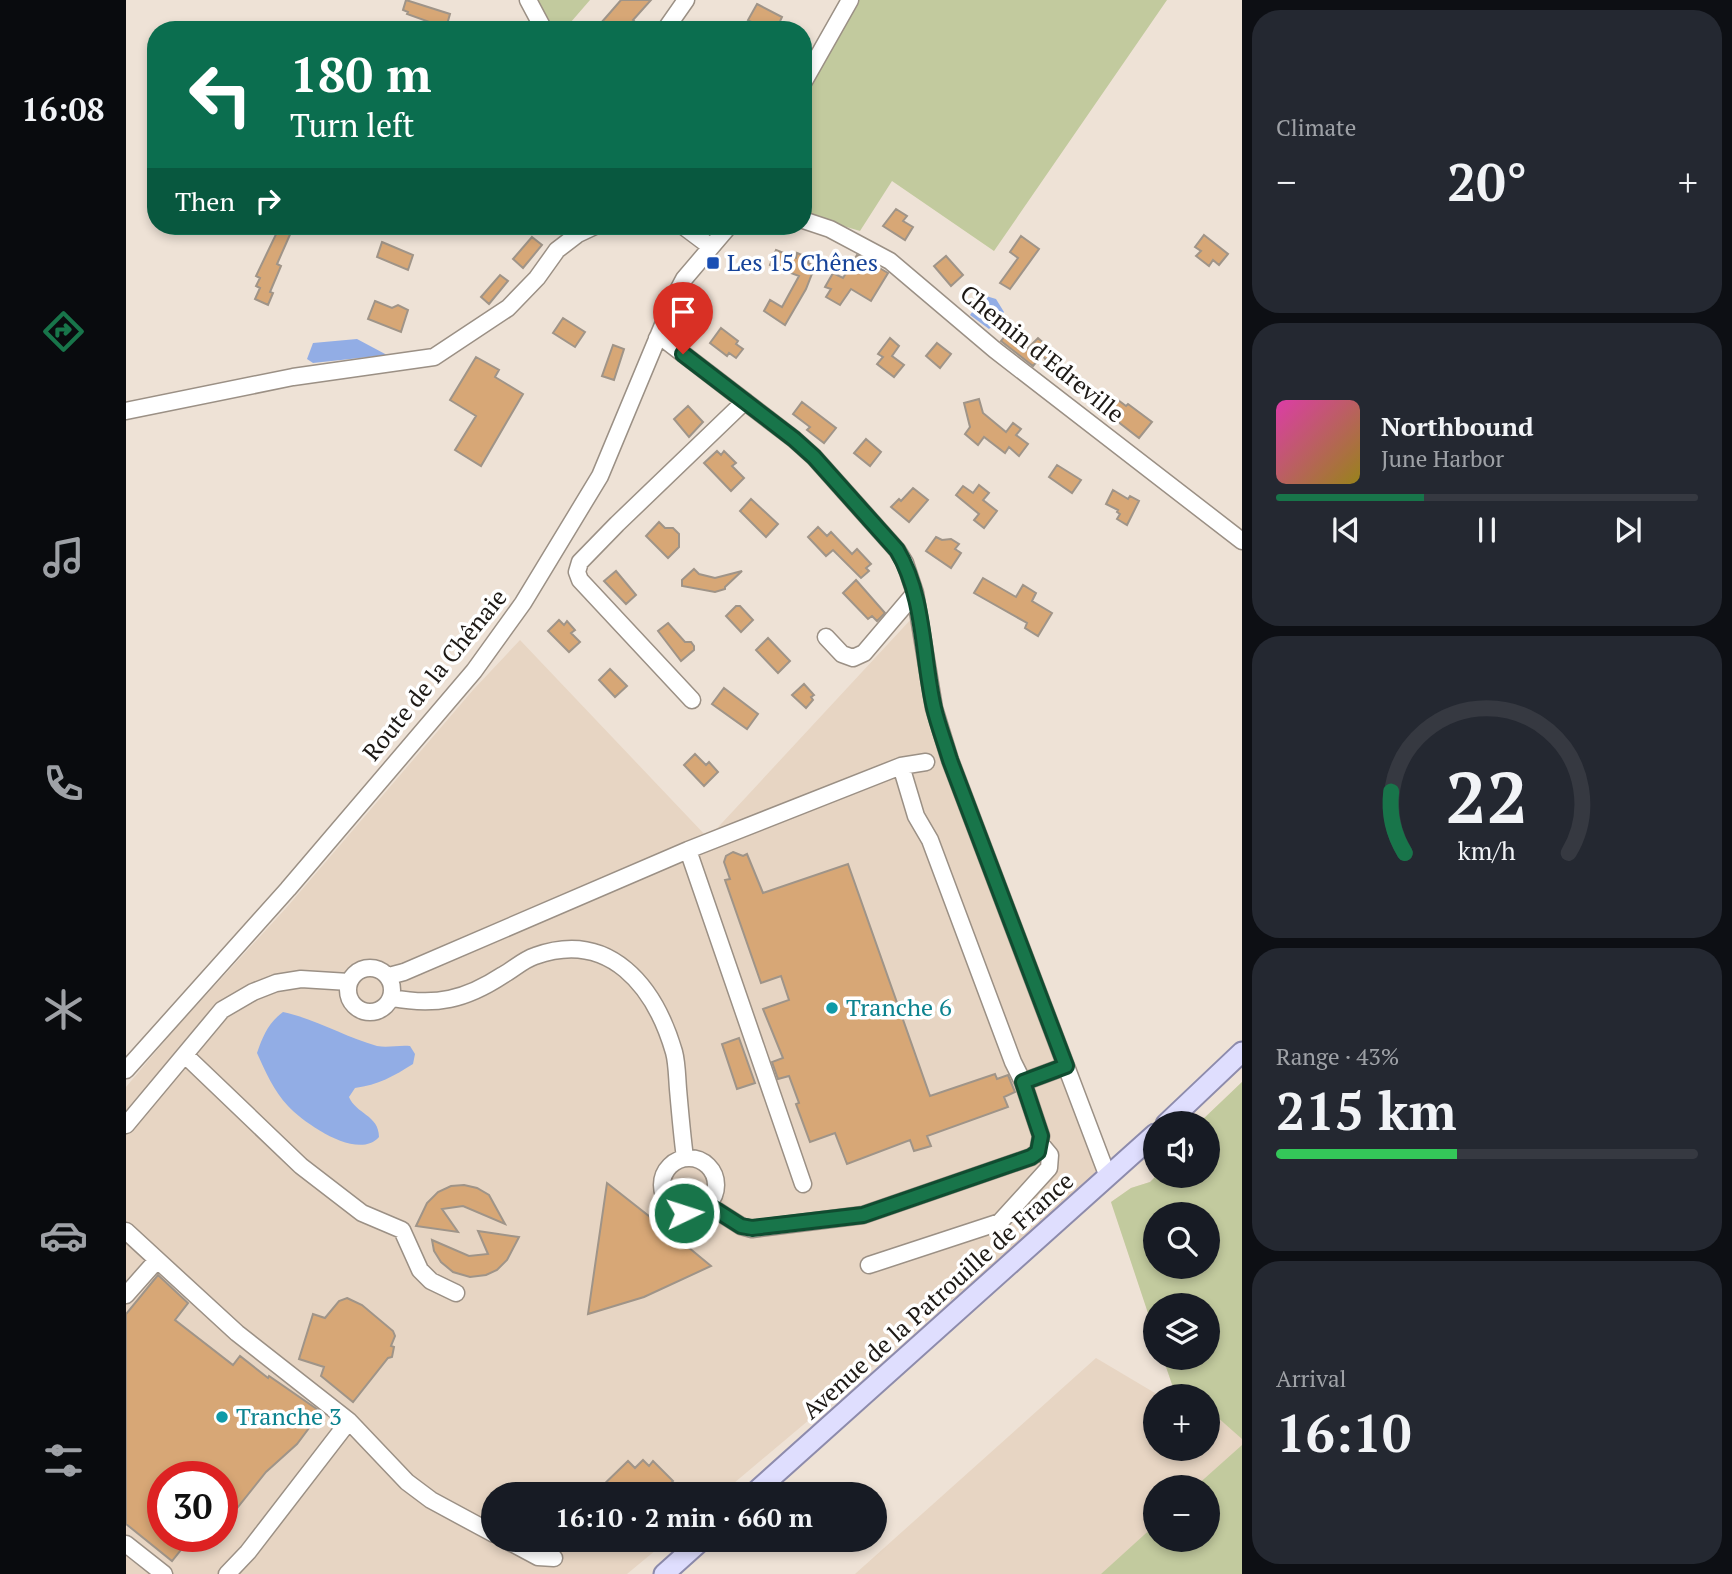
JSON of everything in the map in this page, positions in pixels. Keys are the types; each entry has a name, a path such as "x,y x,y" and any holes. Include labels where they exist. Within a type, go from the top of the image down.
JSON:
{"main road":[{"path":"1180,1111 1242,1052"},
{"name":"Avenue de la Patrouille de France","path":"766,1482 1143,1144"},
{"path":"664,1574 689,1552"}],"street":[{"path":"528,0 539,21"},
{"path":"672,21 687,0"},
{"path":"812,67 850,0"},
{"name":"Chemin d'Edreville","path":"812,223 830,229 890,261 913,278 995,350 1242,541"},
{"path":"126,411 293,377 434,357 508,308 537,278 557,250 577,235"},
{"path":"695,235 711,247"},
{"name":"Route de la Chênaie","path":"126,1070 288,889 483,659 523,603 600,477 624,424 669,306 681,285 721,235"},
{"path":"657,338 665,340 814,457 897,550 905,563 915,593 934,708 950,760 1108,1177"},
{"path":"692,700 580,580 577,572 580,562 617,524 745,401"},
{"path":"826,637 842,654 853,657 864,653 915,593"},
{"path":"389,976 404,972 688,850 901,766 926,762"},
{"path":"708,1205 741,1226 752,1228 863,1215 1031,1157 1038,1152 1041,1136 1023,1082 1013,1062 930,840 916,816 901,766"},
{"path":"688,850 803,1184"},
{"path":"391,998 446,1001 471,992 525,961 550,952 588,952 607,957 624,966 640,982 654,1006 675,1054 685,1158"},
{"path":"377,968 389,976 393,990 391,998 378,1011 365,1012 350,1001 349,982 357,971 377,968"},
{"path":"126,1125 222,1010 253,992 276,983 301,979 349,982"},
{"path":"185,1055 301,1166 362,1213 402,1230 420,1270 431,1281 456,1293"},
{"path":"1023,1082 1066,1066"},
{"path":"869,1265 1000,1222 1049,1168 1050,1155 1040,1143"},
{"path":"685,1158 699,1160 713,1173 716,1185 714,1196 708,1205 694,1212 684,1213 665,1200 661,1187 663,1175 669,1166 685,1158"},
{"path":"126,1231 237,1333 349,1421 407,1482 431,1500 481,1527"},
{"path":"126,1294 157,1260"},
{"path":"228,1574 349,1421"},
{"path":"126,1544 164,1574"},
{"path":"529,1552 538,1557 554,1558"}],"shaded area":[{"path":"913,617 961,809 1099,1176 735,1482 481,1482 481,1552 654,1552 627,1574 126,1574 126,1087 175,1029 287,907 473,690 520,640 708,838"},
{"path":"1242,1082 1242,1574 855,1574 880,1552 887,1552 887,1545 1096,1358 1143,1386 1143,1461 1220,1461 1220,1384 1172,1384 1167,1370 1220,1370 1220,1293 1143,1293 1143,1298 1111,1202 1131,1188 1143,1184 1143,1188 1220,1188 1220,1111 1212,1111"}],"green space":[{"path":"532,0 590,0 572,21 545,21"},
{"path":"857,0 1167,0 994,251 892,181 860,231 812,217 812,79"},
{"path":"1242,1082 1242,1439 1220,1420 1220,1384 1172,1384 1167,1370 1220,1370 1220,1293 1143,1293 1143,1298 1111,1202 1131,1188 1143,1184 1143,1188 1220,1188 1220,1111 1212,1111"},
{"path":"1242,1445 1242,1574 1101,1574 1143,1536 1143,1552 1220,1552 1220,1475 1208,1475"}],"water":[{"path":"986,296 996,299 1004,312 989,329 970,315"},
{"path":"357,339 387,355 313,363 307,359 313,343"},
{"path":"283,1012 377,1046 410,1046 415,1054 413,1064 386,1079 355,1088 349,1097 375,1124 379,1137 370,1143 358,1145 332,1137 306,1122 283,1100 270,1081 257,1053 267,1030"}],"building":[{"path":"406,0 450,14 448,21 426,21 403,10"},
{"path":"621,0 651,0 634,21 603,21"},
{"path":"757,4 782,17 780,21 748,20"},
{"path":"896,209 907,216 903,221 913,227 905,240 883,226"},
{"path":"276,235 290,235 277,264 281,266 270,292 273,293 268,305 255,299 260,288 256,286 260,278 256,276"},
{"path":"1204,235 1228,254 1219,265 1213,260 1209,266 1196,256 1201,251 1195,247"},
{"path":"1021,236 1039,249 1010,289 1000,283 1018,258 1010,252"},
{"path":"532,237 542,245 523,268 513,259"},
{"path":"382,242 413,255 408,270 377,257"},
{"path":"776,250 796,258 797,253 809,258 808,263 815,266 806,289 785,325 764,311 770,300 782,307 799,276 770,265"},
{"path":"857,255 888,273 871,301 851,289 840,305 826,297 831,289 825,287 833,273 843,278"},
{"path":"946,256 963,275 951,286 934,266"},
{"path":"500,275 508,281 489,304 481,297"},
{"path":"375,301 392,308 398,305 408,310 401,332 368,319"},
{"path":"563,318 585,332 575,347 553,333"},
{"path":"721,328 738,341 736,344 743,349 736,358 729,353 727,356 710,343"},
{"path":"1005,336 1025,351 1038,338 1054,352 1046,360 1042,355 1033,366 1001,341"},
{"path":"890,338 899,346 892,356 904,365 894,377 877,364 883,357 878,354"},
{"path":"937,343 951,354 940,368 926,356"},
{"path":"613,345 624,349 614,380 602,376"},
{"path":"476,357 499,370 495,377 523,394 481,466 455,450 476,416 450,400"},
{"path":"979,399 983,413 1006,432 1013,423 1021,429 1016,435 1028,444 1019,456 1009,447 1005,453 984,437 978,445 965,434 970,427 964,403"},
{"path":"1118,400 1152,422 1139,438 1108,414"},
{"path":"802,402 836,428 824,443 807,430 810,427 793,414"},
{"path":"688,406 703,422 689,437 674,419"},
{"path":"866,439 881,452 870,466 854,453"},
{"path":"717,451 721,455 724,451 736,463 732,466 744,478 731,491 704,463"},
{"path":"1057,465 1081,480 1072,493 1049,477"},
{"path":"979,485 989,493 983,500 997,511 984,528 974,520 979,514 956,495 963,486 973,493"},
{"path":"913,488 928,500 909,522 891,507"},
{"path":"1113,490 1128,499 1130,496 1139,501 1127,525 1117,519 1120,514 1118,510 1106,504"},
{"path":"751,499 778,524 766,537 740,511"},
{"path":"659,522 679,534 679,547 668,558 646,536"},
{"path":"818,527 827,536 831,532 852,554 857,549 871,564 866,568 869,571 861,578 833,550 826,556 808,537"},
{"path":"936,537 942,540 951,539 959,544 955,549 961,553 951,568 926,551"},
{"path":"694,569 699,574 715,578 742,571 725,589 715,592 682,586 682,580"},
{"path":"616,571 636,595 626,604 604,581"},
{"path":"983,578 1016,597 1023,585 1036,593 1032,601 1052,613 1038,636 1025,628 1027,623 974,593"},
{"path":"856,580 885,613 877,621 872,616 868,619 843,593"},
{"path":"736,606 740,606 753,620 741,632 726,616"},
{"path":"559,620 564,625 567,621 575,630 571,633 580,642 569,652 548,631"},
{"path":"668,623 685,642 691,642 694,646 694,650 681,661 658,631"},
{"path":"768,638 790,661 778,673 756,650"},
{"path":"610,669 627,686 615,697 599,680"},
{"path":"804,684 814,695 806,708 792,695"},
{"path":"724,688 758,714 747,729 712,704"},
{"path":"695,754 706,765 709,762 718,772 704,786 684,765"},
{"name":"Tranche 6","path":"733,852 743,856 747,854 763,893 848,864 930,1096 995,1074 997,1079 1008,1075 1015,1092 1004,1097 1008,1107 927,1136 931,1146 914,1151 910,1140 847,1164 835,1133 810,1142 789,1076 778,1079 772,1062 783,1058 763,1009 789,1000 781,976 761,983 725,880 730,879 724,862 726,856"},
{"path":"739,1038 755,1083 737,1089 722,1044"},
{"path":"607,1183 654,1220 664,1208 675,1216 665,1228 711,1266 644,1297 588,1314"},
{"path":"464,1185 489,1195 505,1224 463,1206 442,1209 458,1232 416,1226 427,1203 438,1192 451,1186"},
{"path":"478,1231 519,1237 507,1260 497,1270 470,1277 453,1272 441,1262 434,1251 432,1240 469,1256 488,1254"},
{"name":"Tranche 3","path":"158,1275 188,1303 175,1320 233,1365 240,1356 268,1378 269,1376 321,1412 297,1444 266,1472 238,1507 238,1461 147,1461 147,1541 126,1524 126,1314"},
{"path":"347,1298 362,1305 393,1331 395,1336 391,1346 394,1347 392,1357 388,1358 353,1402 321,1376 324,1367 299,1359 313,1314 325,1318 339,1301"},
{"path":"643,1460 649,1466 653,1461 673,1481 606,1482 628,1461 635,1468"},
{"name":"Tranche 3","path":"161,1552 179,1552 172,1561"}],"place":[{"name":"Les 15 Chênes","path":"713,263"},
{"name":"Tranche 6","path":"832,1008"},
{"name":"Tranche 3","path":"222,1417"}],"route":[{"path":"683,354 814,457 897,550 905,563 915,593 934,708 950,760 1066,1066 1023,1082 1041,1136 1038,1152 1031,1157 863,1215 752,1228 741,1226 708,1205 694,1212 684,1213"}]}
